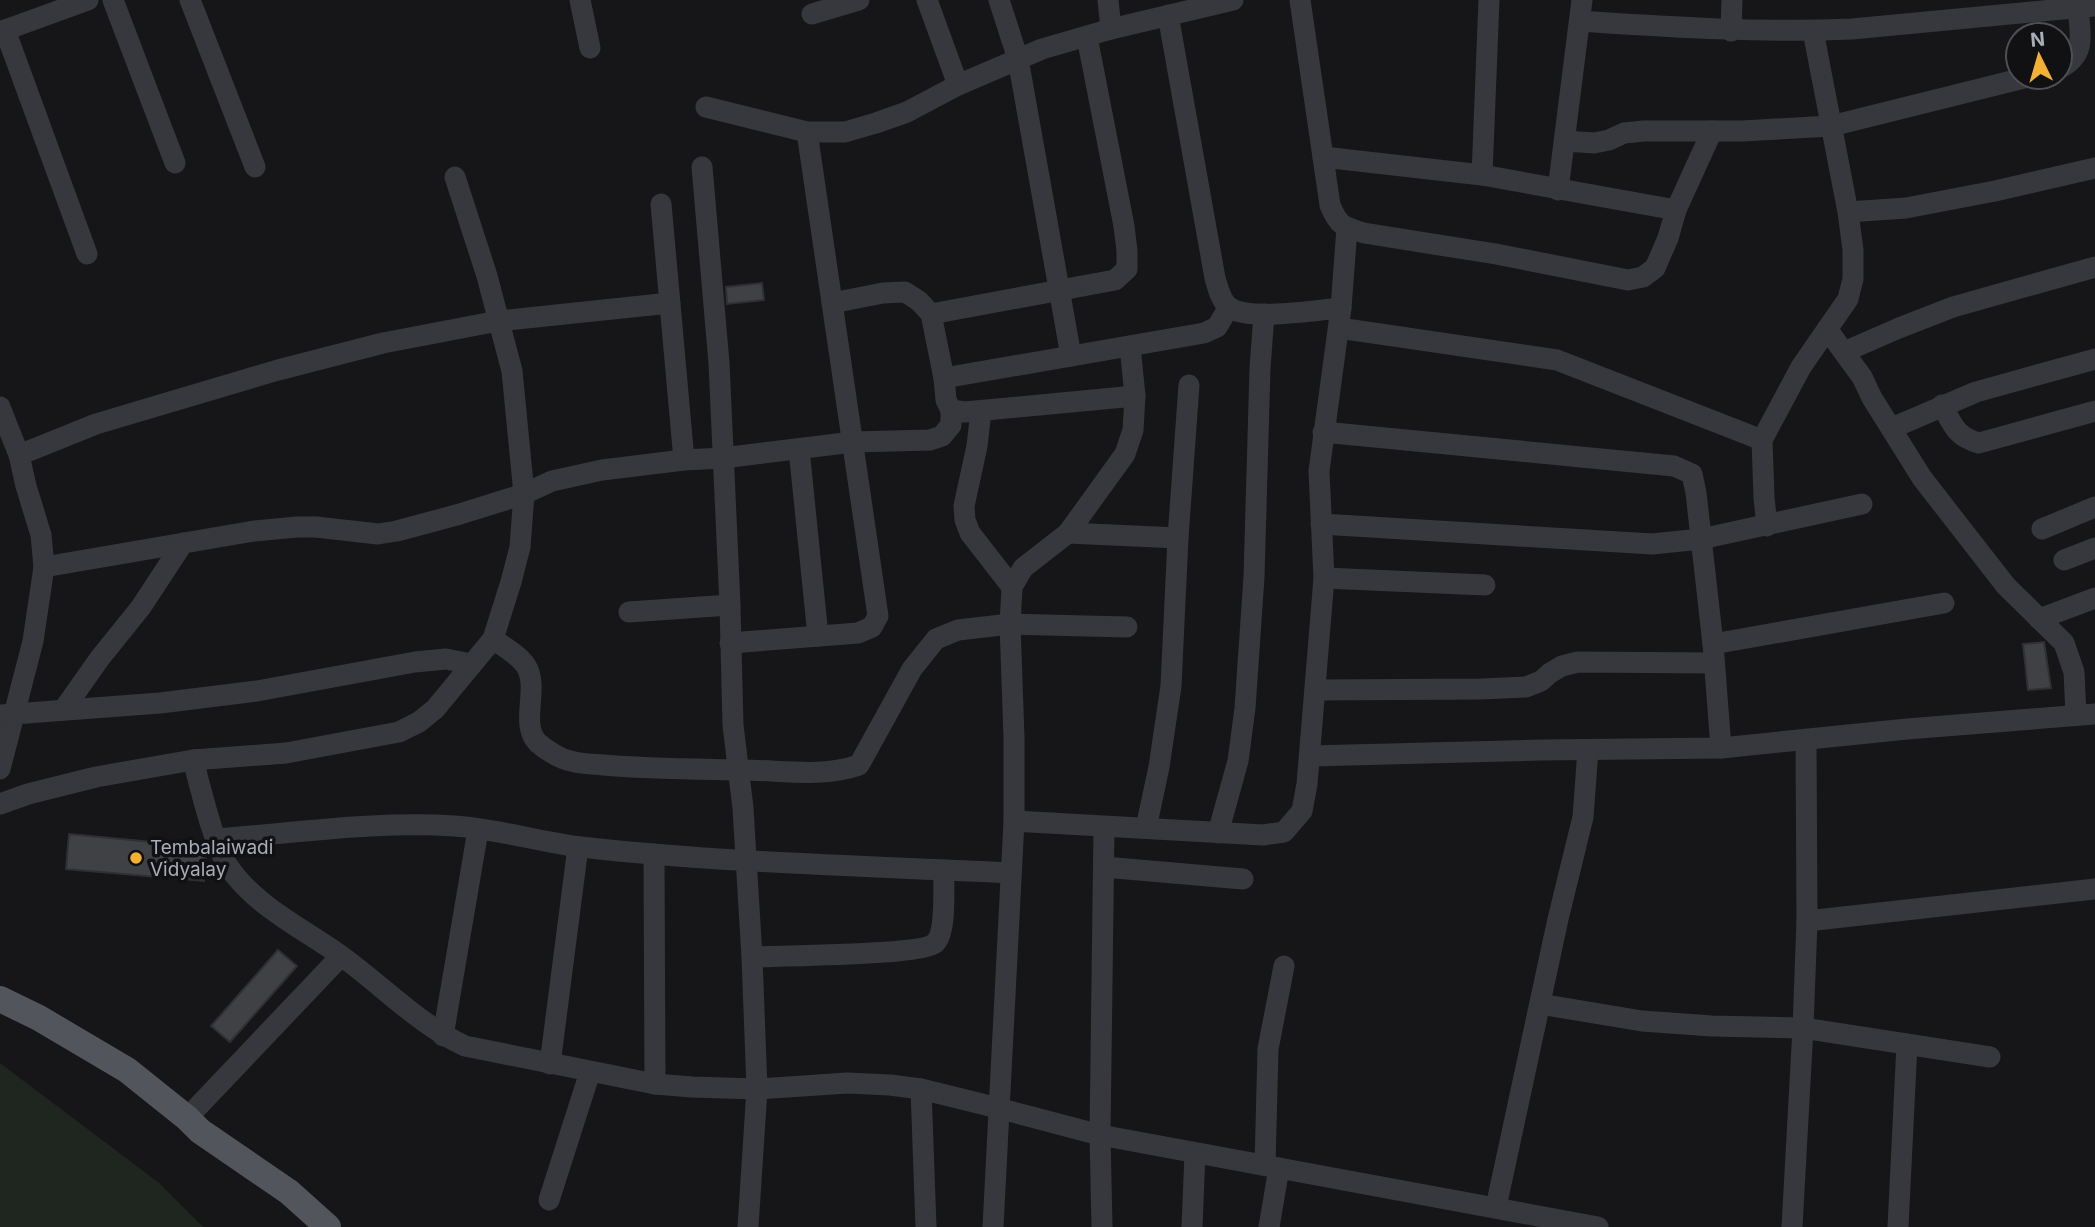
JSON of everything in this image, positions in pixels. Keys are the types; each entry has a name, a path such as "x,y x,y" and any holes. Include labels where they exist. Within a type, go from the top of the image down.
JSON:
{"main road":[{"path":"0,999 39,1018 127,1070 200,1131 289,1192 328,1227"}],"street":[{"path":"87,254 3,31 89,0"},
{"path":"113,0 175,163"},
{"path":"190,0 255,167"},
{"path":"580,0 590,48"},
{"path":"812,14 859,0"},
{"path":"927,0 958,85"},
{"path":"999,0 1018,59 1071,356"},
{"path":"1108,0 1111,29"},
{"path":"706,107 807,132 845,132 907,112 958,85 1042,49 1168,15 1189,5 1233,0"},
{"path":"1300,0 1330,205 1336,220 1347,228 1628,280 1643,277 1655,268 1676,210 1712,131"},
{"path":"1482,175 1489,0"},
{"path":"1731,31 1732,0"},
{"path":"1559,190 1581,10 1731,31 1813,31 1852,29 2041,5 2087,7 2080,34 2087,55"},
{"path":"1168,15 1215,278 1220,294 1229,307 1246,313 1340,318 1557,360 1762,440"},
{"path":"1767,526 1763,498 1762,440 1793,381 1848,299 1853,279 1853,250 1848,212 1813,31"},
{"path":"932,314 1115,280 1127,269 1124,226 1087,37"},
{"path":"1565,141 1594,143 1609,141 1624,133 1644,131 1831,127 2004,83"},
{"path":"730,643 859,633 872,627 878,616 807,132"},
{"path":"1323,157 1482,175 1676,210"},
{"path":"702,167 715,315 723,458 733,725 743,808 752,957 757,1089 748,1227"},
{"path":"1848,212 1906,208 2095,168"},
{"path":"0,804 96,776 193,760 286,754 399,732 419,722 435,709 493,639 520,547 524,494 512,371 487,276 454,177"},
{"path":"661,204 684,460"},
{"path":"1014,821 1263,835 1284,832 1302,811 1310,756 1324,578 1319,471 1340,318 1347,228"},
{"path":"1844,352 1953,307 2095,267"},
{"path":"44,567 254,531 316,527 378,534 460,514 524,494 552,481 590,473 853,442 930,440 943,436 951,425 951,410 946,400 932,314 919,300 905,292 883,293 832,303"},
{"path":"19,455 96,424 278,370 383,343 498,321 670,303"},
{"path":"944,378 1204,333 1217,327 1229,307"},
{"path":"1218,832 1238,761 1245,708 1254,577 1264,314"},
{"path":"1310,756 1721,748 2085,714 2064,643 2006,586 1930,489 1872,398 1862,377 1827,329"},
{"path":"993,1227 1014,821 1010,624 1012,587 1024,568 1068,533 1125,454 1133,430 1135,396 1130,346"},
{"path":"1892,428 1976,392 2095,359"},
{"path":"1146,828 1159,767 1171,686 1189,385"},
{"path":"951,410 981,411 1135,396"},
{"path":"1942,405 1956,432 1966,440 1979,443 2095,411"},
{"path":"0,407 19,455 41,535 44,567 33,641 6,715 6,752 0,769"},
{"path":"981,411 977,446 964,506 965,520 970,533 1012,587"},
{"path":"1323,432 1674,466 1692,474 1714,654 1721,748"},
{"path":"799,449 818,636"},
{"path":"1321,524 1653,544 1701,539 1862,503"},
{"path":"2042,529 2095,508"},
{"path":"1068,533 1178,538"},
{"path":"64,709 141,607 183,543"},
{"path":"2064,560 2095,548"},
{"path":"1324,578 1485,585"},
{"path":"2039,619 2095,598"},
{"path":"1316,690 1526,687 1541,681 1563,666 1578,662 1714,654 1944,603"},
{"path":"629,612 730,605"},
{"path":"493,639 527,667 531,687 530,726 535,740 568,761 673,770 823,772 843,771 859,765 912,669 936,639 958,630 1010,624 1127,627"},
{"path":"6,715 160,703 257,691 415,662 446,659 471,664"},
{"path":"1792,1227 1807,921 1805,740"},
{"path":"1496,1208 1583,817 1588,750"},
{"path":"193,760 217,839 226,862 241,884 290,922 341,956 443,1036 465,1046 654,1084 757,1089 847,1083 890,1085 998,1108 1100,1135 1496,1208 1559,1223 1598,1227"},
{"path":"217,839 382,826 456,827 578,847 654,854 1011,873"},
{"path":"1102,1227 1100,1135 1104,827"},
{"path":"443,1036 478,830"},
{"path":"550,1064 578,847"},
{"path":"654,854 654,1084"},
{"path":"1104,867 1243,879"},
{"path":"752,957 881,952 920,949 934,944 942,932 944,870"},
{"path":"1807,921 2095,889"},
{"path":"187,1118 341,956"},
{"path":"1269,1227 1272,1166 1268,1049 1284,966"},
{"path":"1540,1004 1642,1021 1803,1028 1990,1057"},
{"path":"1898,1227 1907,1044"},
{"path":"549,1200 590,1072"},
{"path":"921,1090 926,1227"},
{"path":"1192,1227 1195,1153"}],"shaded area":[{"path":"0,1063 159,1183 203,1227 0,1227"}],"building":[{"path":"762,283 764,300 727,304 726,287"},
{"path":"2044,642 2051,688 2028,690 2023,644"},
{"name":"Tembalaiwadi Vidyalay","path":"69,834 204,847 204,881 66,869"},
{"path":"278,950 297,966 230,1042 211,1026"}],"place":[{"name":"Tembalaiwadi Vidyalay","path":"136,858"}]}
